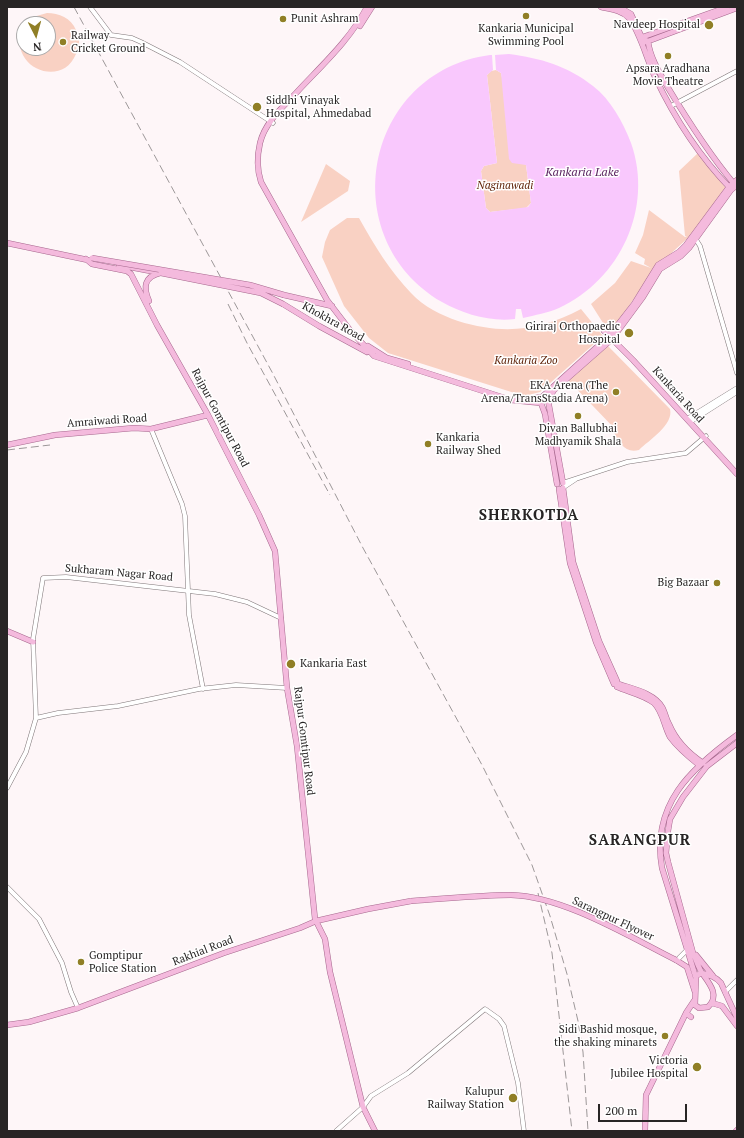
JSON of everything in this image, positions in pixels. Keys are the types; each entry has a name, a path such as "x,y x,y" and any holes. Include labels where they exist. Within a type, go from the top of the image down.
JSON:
{"main road":[{"path":"366,7 358,24 350,35 272,122 260,142 258,167 261,182 320,289 374,356"},
{"path":"333,306 275,205 262,176 261,152 263,143 272,122 352,37 372,7"},
{"path":"601,7 621,8 631,14"},
{"path":"629,7 655,77 671,106 696,146 734,186"},
{"path":"641,40 727,7"},
{"path":"621,8 629,18 641,40"},
{"path":"641,40 648,41 737,8"},
{"path":"648,41 649,49 657,67 676,102 701,142 734,186"},
{"path":"542,399 546,403 554,390 611,337 634,304 658,265 679,252 695,238 734,186"},
{"path":"7,240 87,258 92,264 130,272 157,325"},
{"path":"7,243 87,258"},
{"name":"Khokhra Road","path":"87,258 250,285 284,295 333,306"},
{"name":"Khokhra Road","path":"87,258 261,293 374,356 384,358"},
{"path":"157,325 144,287 149,278 161,273"},
{"path":"313,301 319,297 320,289"},
{"name":"Rajpur Gomtipur Road","path":"157,325 208,416 259,515 274,551 287,688 297,746 315,920 325,939 330,972 363,1107 375,1131"},
{"path":"604,331 737,470"},
{"path":"358,347 366,347 384,358 493,392 511,400 542,399 611,337"},
{"path":"542,399 561,486"},
{"path":"548,400 570,556 596,642 617,684 646,694 656,701 662,707 673,734 680,744 706,768"},
{"name":"Amraiwadi Road","path":"7,445 55,435 134,428 151,429 208,416"},
{"name":"Kankaria Road","path":"705,437 737,474"},
{"path":"7,631 33,642"},
{"path":"696,995 688,965 687,950 662,868 659,851 660,838 666,813 676,793 700,763 737,735"},
{"path":"737,743 706,768 683,797 670,819 666,842 669,868 699,967 713,990 715,1003 732,1017 737,1026"},
{"name":"Sarangpur Flyover","path":"409,902 512,895 540,900 584,914 688,965 699,967"},
{"name":"Rakhial Road","path":"8,1025 77,1007 224,953 300,928 315,920 409,902"},
{"path":"694,952 713,977 721,983 737,1018"},
{"path":"645,1131 646,1095 696,995 696,978 688,965"},
{"path":"696,978 698,974 713,977"},
{"path":"694,1001 697,1007 703,1009 722,1001 725,993"},
{"path":"686,1014 691,1017"}],"street":[{"path":"90,7 111,36 132,38 180,62 272,122"},
{"path":"671,106 676,102 737,72"},
{"path":"695,238 700,246 737,373"},
{"path":"689,420 737,388"},
{"path":"689,420 737,392"},
{"path":"151,429 182,504 184,516 186,590 192,635 203,688"},
{"path":"561,486 576,479 627,462 686,453 705,437"},
{"name":"Sukharam Nagar Road","path":"33,642 43,578 66,577 215,594 246,602 281,618"},
{"path":"7,788 26,752 36,718 33,642"},
{"path":"36,718 58,713 118,706 203,688 236,685 287,688"},
{"path":"7,887 39,919 62,963 77,1007"},
{"path":"678,959 687,950"},
{"path":"725,993 737,980"},
{"path":"336,1131 363,1107 371,1096 408,1073 485,1010 499,1019 504,1026 518,1083 524,1131"}],"green space":[{"name":"Railway Cricket Ground","path":"47,13 60,15 71,22 77,33 79,45 76,54 69,65 59,71 48,72 37,68 28,62 24,56 56,56 56,16 36,16"},
{"name":"Naginawadi","path":"496,70 501,73 522,163 526,165 531,203 526,208 490,212 486,208 481,171 484,166 497,163 487,75 491,71"},
{"path":"698,153 726,188 689,237 654,269 610,334 591,304 615,283 631,261 651,268 644,264 645,259 635,253 643,235 649,210 685,237 687,237 685,236 679,171"},
{"path":"326,164 350,181 348,191 301,222"},
{"name":"Kankaria Zoo","path":"347,218 359,218 370,238 403,285 421,302 439,313 458,321 490,328 506,329 536,326 551,322 581,309 603,336 540,392 524,396 388,353 369,338 344,306 322,257 325,242 330,230"},
{"name":"EKA Arena (The Arena/TransStadia Arena)","path":"608,346 670,409 670,415 665,426 639,450 634,451 626,449 613,431 615,429 568,380"}],"water":[{"name":"Kankaria Lake","path":"509,54 532,58 564,68 593,86 605,98 620,119 631,143 637,168 638,192 634,216 626,239 615,261 599,280 581,296 559,308 546,313 523,318 521,309 516,309 515,319 506,320 477,316 450,306 442,302 408,274 386,239 376,200 378,161 391,124 414,92 447,68 492,55 493,70 487,75 497,163 484,166 481,171 486,208 490,212 528,207 531,203 526,165 512,163 509,159 501,73 496,70 495,55"}],"railway":[{"path":"74,7 272,372 363,548 482,765 532,865 550,916 567,974 578,1021 583,1052 588,1131"},
{"path":"228,304 247,343 330,495"},
{"path":"7,450 50,445"},
{"path":"538,893 552,953 572,1131"}],"place":[{"name":"Kankaria Municipal Swimming Pool","path":"526,16"},
{"name":"Punit Ashram","path":"283,19"},
{"name":"Navdeep Hospital","path":"709,25"},
{"name":"Railway Cricket Ground","path":"63,42"},
{"name":"Apsara Aradhana Movie Theatre","path":"668,56"},
{"name":"Siddhi Vinayak Hospital, Ahmedabad","path":"257,107"},
{"name":"Giriraj Orthopaedic Hospital","path":"629,333"},
{"name":"EKA Arena (The Arena/TransStadia Arena)","path":"616,392"},
{"name":"Divan Ballubhai Madhyamik Shala","path":"578,416"},
{"name":"Kankaria Railway Shed","path":"428,444"},
{"name":"Big Bazaar","path":"717,583"},
{"name":"Kankaria East","path":"291,664"},
{"name":"Gomptipur Police Station","path":"81,962"},
{"name":"Sidi Bashid mosque, the shaking minarets","path":"665,1036"},
{"name":"Victoria Jubilee Hospital","path":"697,1067"},
{"name":"Kalupur Railway Station","path":"513,1098"}],"district":[{"name":"SHERKOTDA","path":"529,516"},
{"name":"SARANGPUR","path":"640,841"}]}
